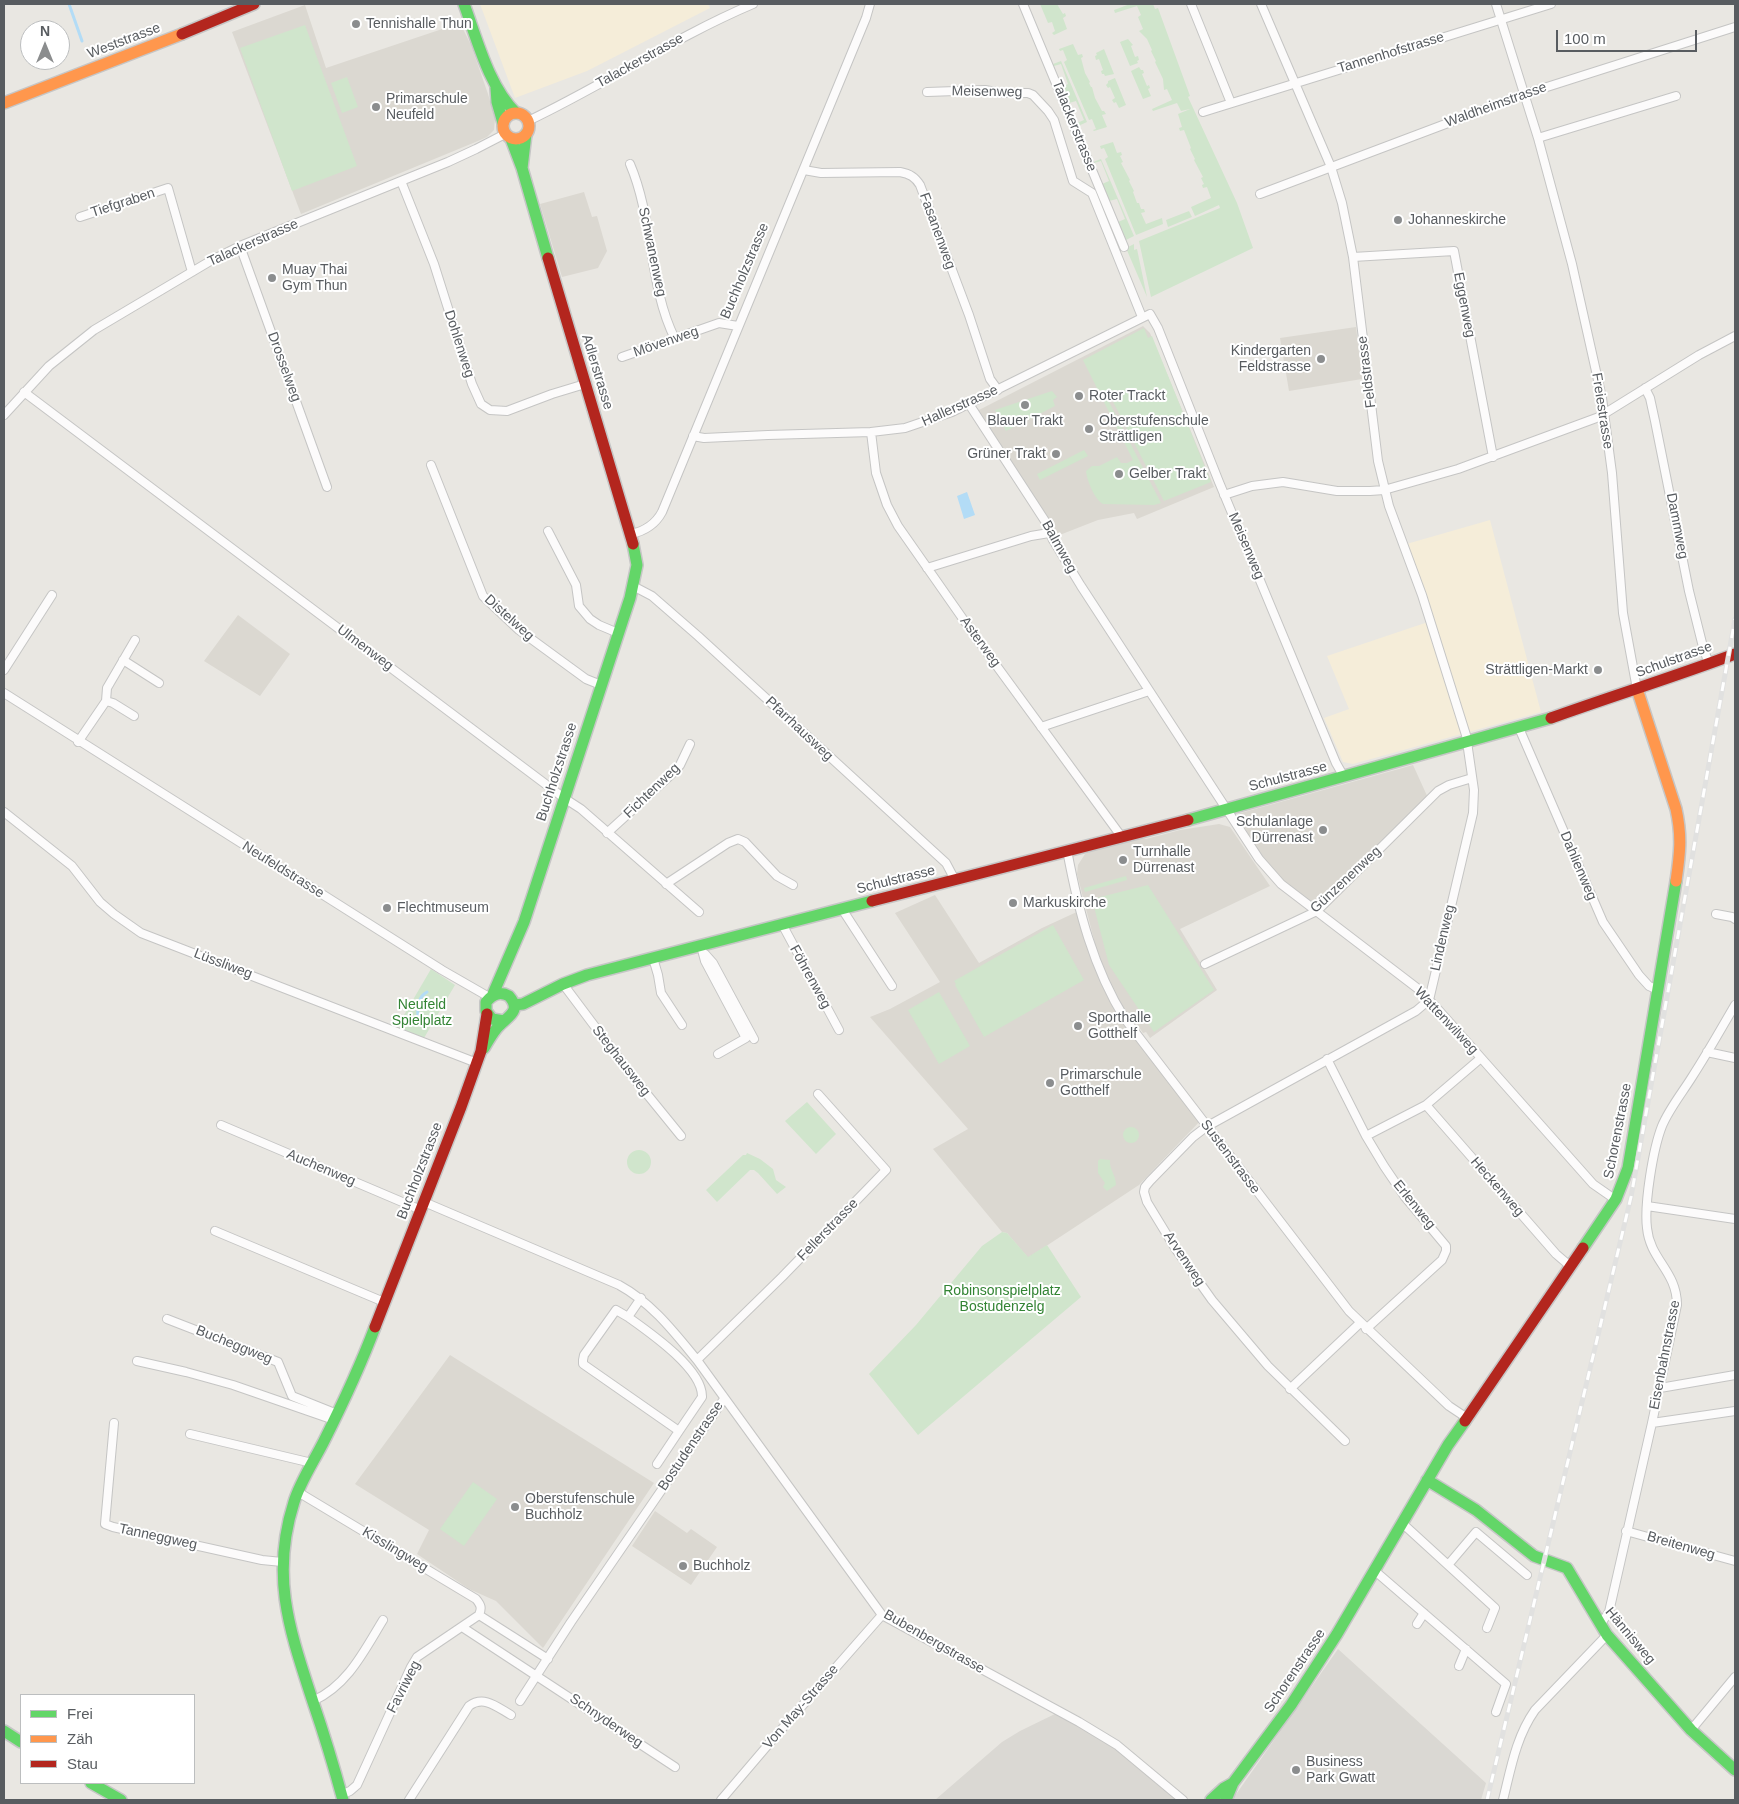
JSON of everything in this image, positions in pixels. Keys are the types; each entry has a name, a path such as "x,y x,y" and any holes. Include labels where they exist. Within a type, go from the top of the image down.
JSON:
{"street":[{"name":"Weststrasse","path":"4,104 254,4"},
{"path":"464,4 496,86 511,110 524,116 528,121 529,128 526,134 519,139 506,132 509,115 516,113"},
{"name":"Talackerstrasse","path":"528,121 571,100 704,25 752,4"},
{"name":"Buchholzstrasse","path":"631,534 645,530 659,517 804,170 870,4"},
{"name":"Talackerstrasse","path":"1023,4 1124,247"},
{"path":"1191,4 1231,103"},
{"name":"Feldstrasse","path":"1261,4 1331,167 1342,203 1353,258 1378,461 1384,490 1428,611 1468,742"},
{"name":"Freiestrasse","path":"1496,4 1538,138 1572,264 1605,413 1612,473 1623,613 1637,689"},
{"name":"Tannenhofstrasse","path":"1203,112 1294,82 1551,4"},
{"name":"Waldheimstrasse","path":"1260,194 1525,94 1735,27"},
{"name":"Adlerstrasse","path":"496,86 497,102 506,132 522,168 631,534 637,565 633,586"},
{"name":"Meisenweg","path":"927,92 985,90 1001,93 1028,93 1037,98 1054,120 1073,182 1092,193 1146,315 1158,328 1224,494 1334,760 1344,777"},
{"path":"1538,138 1676,96"},
{"name":"Talackerstrasse","path":"4,414 60,357 94,330 192,272 240,246 476,149 506,132"},
{"name":"Adlerstrasse","path":"522,168 526,134"},
{"name":"Schwanenweg","path":"630,164 639,192 660,293 675,339"},
{"name":"Fasanenweg","path":"804,170 821,173 900,172 908,173 915,178 920,185 969,315 990,379 998,390"},
{"name":"Dohlenweg","path":"401,181 434,264 472,384 481,404 490,410 507,411 585,384"},
{"name":"Tiefgraben","path":"80,217 168,188 192,272"},
{"name":"Drosselweg","path":"240,246 327,487"},
{"name":"Eggenweg","path":"1353,258 1454,251 1492,457"},
{"name":"Hallerstrasse","path":"693,436 717,438 768,434 871,432 888,431 917,425 969,404 1146,315"},
{"name":"Mövenweg","path":"622,357 719,323 738,326"},
{"path":"1224,494 1252,486 1283,482 1337,491 1384,490 1458,469 1590,421 1699,355 1735,336"},
{"name":"Dammweg","path":"1645,388 1650,398 1656,421 1689,590 1703,648 1709,664"},
{"name":"Ulmenweg","path":"24,392 581,809 699,912"},
{"name":"Balmweg","path":"969,404 1044,521 1049,533 1081,586 1227,810"},
{"name":"Asterweg","path":"871,432 876,473 898,526 1121,836"},
{"name":"Distelweg","path":"431,465 483,596 519,630 586,679 602,685"},
{"path":"548,531 576,585 579,606 590,619 618,633"},
{"path":"927,568 1031,536 1049,533"},
{"name":"Buchholzstrasse","path":"511,1000 507,989 508,967 633,586"},
{"name":"Pfarrhausweg","path":"633,586 652,596 698,636 946,863 955,880"},
{"path":"4,670 52,595"},
{"path":"78,742 106,701 107,688 135,640"},
{"name":"Schulstrasse","path":"511,1000 523,1004 563,984 587,975 653,958 702,949 782,924 1227,810 1360,771 1519,728 1735,654"},
{"path":"123,660 159,683"},
{"name":"Schorenstrasse","path":"1226,1800 1233,1783 1272,1732 1308,1680 1375,1571 1427,1480 1467,1418 1616,1200 1623,1186 1628,1168 1681,858 1681,836 1675,807 1637,689"},
{"path":"1041,727 1149,691"},
{"name":"Neufeldstrasse","path":"4,693 78,742 442,970 491,996"},
{"path":"106,701 114,703 134,716"},
{"name":"Dahlienweg","path":"1519,728 1603,922 1639,974 1649,986 1658,990"},
{"name":"Lindenweg","path":"1429,1000 1473,813 1474,802 1468,742"},
{"name":"Fichtenweg","path":"607,833 676,771 690,744"},
{"name":"Günzenenweg","path":"1205,964 1317,911 1438,791 1449,785 1472,778"},
{"name":"Wattenwilweg","path":"1227,810 1259,860 1272,875 1417,988 1593,1184 1616,1200"},
{"name":"Lüssliweg","path":"4,812 72,866 107,908 141,932 477,1062"},
{"path":"666,884 728,843 738,839 745,842 777,876 793,885"},
{"name":"Sustenstrasse","path":"1067,850 1090,943 1106,986 1124,1019 1331,1289 1366,1330 1449,1406 1467,1418"},
{"name":"Schulstrasse","path":"842,909 892,986"},
{"path":"1716,914 1735,919"},
{"name":"Föhrenweg","path":"782,924 839,1030"},
{"path":"702,949 713,963 754,1039"},
{"path":"702,949 710,972 746,1038 718,1054"},
{"path":"653,958 661,993 682,1025"},
{"name":"Buchholzstrasse","path":"491,996 502,974 508,967"},
{"name":"Steghausweg","path":"563,984 629,1072 681,1136"},
{"path":"501,993 511,1000 511,1016 504,1021 494,1021 486,1014 485,1005 491,996 501,993"},
{"path":"1206,1127 1416,1011 1429,1000"},
{"name":"Eisenbahnstrasse","path":"1504,1800 1515,1751 1527,1722 1604,1630 1660,1388 1677,1305 1677,1293 1673,1281 1648,1241 1646,1226 1647,1206 1652,1174 1662,1127 1735,1005"},
{"name":"Buchholzstrasse","path":"342,1798 329,1749 296,1649 286,1612 282,1585 282,1562 289,1519 298,1492 356,1376 481,1051 486,1028 486,1014"},
{"name":"Buchholzstrasse","path":"481,1051 504,1021"},
{"path":"1707,1052 1735,1058"},
{"path":"1366,1136 1426,1105 1481,1058"},
{"name":"Erlenweg","path":"1327,1059 1366,1136 1384,1166 1405,1197 1443,1241 1446,1251 1442,1260 1366,1330"},
{"name":"Fellerstrasse","path":"697,1360 782,1277 886,1170 818,1094"},
{"name":"Heckenweg","path":"1426,1105 1556,1254 1570,1266"},
{"name":"Auchenweg","path":"221,1125 422,1206"},
{"name":"Arvenweg","path":"1206,1127 1193,1137 1150,1181 1145,1188 1145,1197 1175,1248 1212,1300 1268,1366 1345,1441"},
{"name":"Bostudenstrasse","path":"422,1206 619,1285 641,1298 661,1317 697,1360 724,1399 537,1675"},
{"path":"1647,1206 1735,1219"},
{"path":"215,1231 384,1302"},
{"path":"628,1317 641,1298"},
{"path":"657,1464 702,1397 702,1391 690,1371 670,1349 616,1310 584,1355 583,1364 679,1431"},
{"name":"Bucheggweg","path":"168,1319 278,1362 292,1396 336,1417"},
{"path":"1290,1389 1360,1323"},
{"path":"137,1361 233,1385 336,1417"},
{"path":"1660,1388 1735,1375"},
{"name":"Bubenbergstrasse","path":"724,1399 882,1615 1079,1722 1117,1745 1183,1800"},
{"name":"Eisenbahnstrasse","path":"1652,1423 1735,1411"},
{"name":"Tanneggweg","path":"114,1423 105,1524 113,1528 262,1560 282,1562"},
{"path":"190,1434 312,1463"},
{"name":"Hännisweg","path":"1427,1480 1476,1510 1534,1556 1566,1568 1604,1630 1691,1730 1734,1768"},
{"name":"Kisslingweg","path":"298,1492 476,1599 482,1610 479,1615"},
{"path":"1402,1523 1495,1608 1487,1628"},
{"name":"Breitenweg","path":"1626,1531 1735,1561"},
{"path":"1448,1565 1476,1532 1527,1575"},
{"path":"1375,1571 1506,1684 1496,1712"},
{"path":"1417,1624 1424,1613"},
{"path":"479,1615 548,1659"},
{"name":"Favriweg","path":"342,1798 357,1785 417,1657 479,1615"},
{"name":"Von May-Strasse","path":"721,1800 882,1615"},
{"path":"313,1701 341,1682 350,1672 383,1620"},
{"name":"Schnyderweg","path":"462,1627 675,1766"},
{"path":"1459,1666 1466,1649"},
{"path":"520,1701 537,1675"},
{"path":"1691,1730 1735,1677"},
{"path":"409,1800 469,1706 476,1701 482,1700 511,1715"},
{"path":"4,1731 20,1741"},
{"name":"Schorenstrasse","path":"1211,1800 1224,1788 1233,1783"},
{"path":"93,1784 121,1800"}],"shaded area":[{"path":"480,4 708,4 710,8 587,71 515,98"},
{"name":"Primarschule Neufeld","path":"305,5 326,68 460,23 471,45 488,94 495,119 494,130 487,137 478,141 301,214 232,32"},
{"path":"584,192 592,217 597,216 607,251 598,268 562,277 540,204"},
{"name":"Oberstufenschule Strättligen","path":"1143,326 1150,333 1214,487 1137,519 1134,513 1098,520 1057,536 980,416 979,410"},
{"name":"Kindergarten Feldstrasse","path":"1356,327 1362,379 1289,391 1280,338"},
{"path":"1490,520 1541,712 1353,764 1343,762 1324,718 1349,709 1327,656 1431,621 1403,545"},
{"path":"238,615 290,654 260,696 204,661"},
{"name":"Schulanlage Dürrenast","path":"1413,765 1429,800 1317,911 1271,875 1237,814"},
{"path":"1219,824 1230,827 1270,886 1180,929 1217,990 1150,1038 1146,1032 1143,1033 1137,1024 1134,1024 1121,1006 1099,959 1077,874 1078,865 1085,854 1092,851 1140,838 1146,839 1180,830"},
{"name":"Primarschule Gotthelf","path":"935,895 979,963 1042,928 1081,910 1106,986 1201,1120 1139,1185 1028,1258 1007,1233 1002,1232 933,1149 968,1129 870,1017 890,1009 940,982 895,913"},
{"name":"Oberstufenschule Buchholz","path":"450,1355 654,1483 543,1648 496,1601 469,1589 417,1554 429,1530 355,1484"},
{"name":"Buchholz","path":"655,1511 687,1533 691,1529 717,1547 691,1585 632,1546"},
{"path":"1338,1649 1486,1783 1481,1800 1232,1800"},
{"path":"1059,1712 1117,1745 1183,1800 935,1800 1002,1742"}],"green space":[{"path":"1040,4 1057,4 1063,14 1065,13 1066,16 1063,18 1067,29 1054,35 1052,33 1055,31 1052,22 1048,23"},
{"path":"1130,4 1153,4 1155,9 1158,8 1190,96 1188,97 1237,203 1253,248 1151,297 1139,241 1220,208 1219,205 1195,216 1191,207 1211,198 1207,187 1203,188 1202,185 1204,184 1201,178 1203,177 1194,160 1184,130 1180,131 1179,128 1182,127 1178,114 1190,109 1181,111 1177,103 1153,111 1152,109 1172,100 1167,89 1164,90 1163,79 1147,39 1139,31 1143,29 1138,17 1141,15 1137,6 1115,13 1114,10"},
{"path":"305,25 357,166 292,191 240,48"},
{"path":"1128,39 1133,45 1131,46 1135,57 1138,56 1139,60 1137,61 1138,63 1130,66 1120,42"},
{"path":"1073,44 1078,55 1082,54 1083,57 1081,58 1085,73 1095,98 1102,111 1106,114 1102,115 1107,127 1093,130 1096,129 1092,119 1089,120 1064,62 1067,60 1063,50 1060,51 1059,49"},
{"path":"1104,49 1114,74 1105,76 1102,74 1101,71 1103,70 1099,59 1096,60 1095,56 1097,55 1096,53"},
{"path":"1061,61 1087,122 1078,126 1077,123 1084,120 1076,101 1069,103 1062,87 1068,84 1061,64 1054,66 1053,64"},
{"path":"1139,67 1143,70 1144,73 1142,74 1147,86 1149,85 1150,88 1148,89 1151,96 1143,99 1131,71"},
{"path":"347,77 358,107 342,113 331,83"},
{"path":"1115,78 1126,105 1119,108 1116,102 1114,103 1112,100 1115,98 1110,87 1108,88 1106,85 1108,81"},
{"path":"1113,142 1117,153 1121,152 1122,155 1120,156 1123,162 1121,163 1130,180 1137,203 1139,203 1141,209 1144,209 1145,212 1141,213 1146,224 1162,218 1163,224 1136,235 1105,159 1108,157 1104,148 1101,149 1100,146"},
{"path":"1101,159 1134,236 1126,240 1118,222 1125,219 1117,199 1109,201 1102,184 1109,181 1101,161 1093,162"},
{"path":"1189,211 1192,217 1168,227 1166,220"},
{"path":"1134,244 1134,250 1137,249 1147,297 1126,248"},
{"path":"1144,328 1148,338 1152,336 1211,482 1164,501 1107,390 1104,392 1161,503 1154,505 1103,504 1097,499 1092,490 1086,471 1092,466 1099,466 1117,457 1121,463 1133,460 1083,360"},
{"path":"1052,391 1057,397 1053,400 1055,406 1006,431 995,410"},
{"path":"1084,450 1088,456 1040,480 1037,474"},
{"path":"1126,876 1127,880 1085,892 1084,888"},
{"path":"1148,885 1214,990 1154,1032 1109,965 1092,899"},
{"path":"1053,925 1084,980 984,1037 954,981"},
{"name":"Neufeld Spielplatz","path":"431,969 455,985 424,1038 397,1027"},
{"path":"939,992 970,1046 939,1064 908,1010"},
{"path":"807,1102 836,1134 816,1154 785,1121"},
{"path":"1131,1127 1137,1129 1139,1135 1137,1141 1131,1143 1125,1141 1123,1135 1125,1129"},
{"path":"634,1150 644,1150 651,1157 651,1167 644,1174 634,1174 627,1167 627,1157"},
{"path":"747,1153 760,1159 773,1169 776,1180 786,1187 777,1194 758,1173 750,1170 717,1202 706,1190"},
{"path":"1100,1159 1110,1160 1116,1181 1116,1185 1107,1191 1103,1187 1105,1183 1098,1173 1098,1161"},
{"name":"Robinsonspielplatz Bostudenzelg","path":"1002,1232 1007,1233 1028,1257 1047,1245 1081,1297 918,1435 869,1374 916,1325 982,1246"},
{"path":"473,1482 497,1499 464,1546 440,1529"}],"water":[{"path":"967,492 975,515 964,519 957,496"}],"waterway":[{"path":"69,4 82,41"},
{"path":"418,1015 419,1002 427,992"}],"railway":[{"path":"1487,1800 1631,1197 1735,619"}],"traffic: fast":[{"path":"464,4 491,76 498,90 516,113"},
{"path":"496,88 497,102 503,123"},
{"path":"522,168 526,134"},
{"path":"511,139 522,168 548,258"},
{"path":"493,994 524,922 630,598 637,565 633,544"},
{"path":"1188,820 1551,718"},
{"path":"1583,1248 1616,1199 1628,1168 1676,881"},
{"path":"514,1005 523,1004 563,984 587,975 872,901"},
{"path":"484,1048 495,1030 512,1014 514,1010 513,1002 509,996 497,994 486,1002 486,1011 492,1019 504,1021"},
{"path":"343,1800 291,1627 283,1580 284,1555 287,1529 297,1494 345,1399 375,1327"},
{"path":"1226,1800 1233,1783 1291,1705 1337,1634 1448,1445 1465,1421"},
{"path":"1427,1480 1476,1510 1534,1556 1567,1568 1607,1635 1691,1730 1735,1770"},
{"path":"4,1731 20,1741"},
{"path":"1211,1800 1224,1788 1233,1783"},
{"path":"93,1784 121,1800"}],"traffic: slow":[{"path":"4,103 182,34"},
{"path":"516,113 525,117 529,126 525,135 516,139 507,135 503,126 507,117 516,113"},
{"path":"1637,689 1676,809 1680,845 1676,881"}],"traffic: jam":[{"path":"182,34 254,4"},
{"path":"548,258 633,544"},
{"path":"1551,718 1735,654"},
{"path":"872,901 1188,820"},
{"path":"375,1327 461,1107 481,1051 487,1014"},
{"path":"1465,1421 1583,1248"}],"place":[{"name":"Tennishalle Thun","path":"356,24"},
{"name":"Primarschule Neufeld","path":"376,107"},
{"name":"Johanneskirche","path":"1398,220"},
{"name":"Muay Thai Gym Thun","path":"272,278"},
{"name":"Kindergarten Feldstrasse","path":"1321,359"},
{"name":"Roter Trackt","path":"1079,396"},
{"name":"Blauer Trakt","path":"1025,405"},
{"name":"Oberstufenschule Strättligen","path":"1089,429"},
{"name":"Grüner Trakt","path":"1056,454"},
{"name":"Gelber Trakt","path":"1119,474"},
{"name":"Strättligen-Markt","path":"1598,670"},
{"name":"Schulanlage Dürrenast","path":"1323,830"},
{"name":"Turnhalle Dürrenast","path":"1123,860"},
{"name":"Markuskirche","path":"1013,903"},
{"name":"Flechtmuseum","path":"387,908"},
{"name":"Sporthalle Gotthelf","path":"1078,1026"},
{"name":"Primarschule Gotthelf","path":"1050,1083"},
{"name":"Oberstufenschule Buchholz","path":"515,1507"},
{"name":"Buchholz","path":"683,1566"},
{"name":"Business Park Gwatt","path":"1296,1770"}]}
